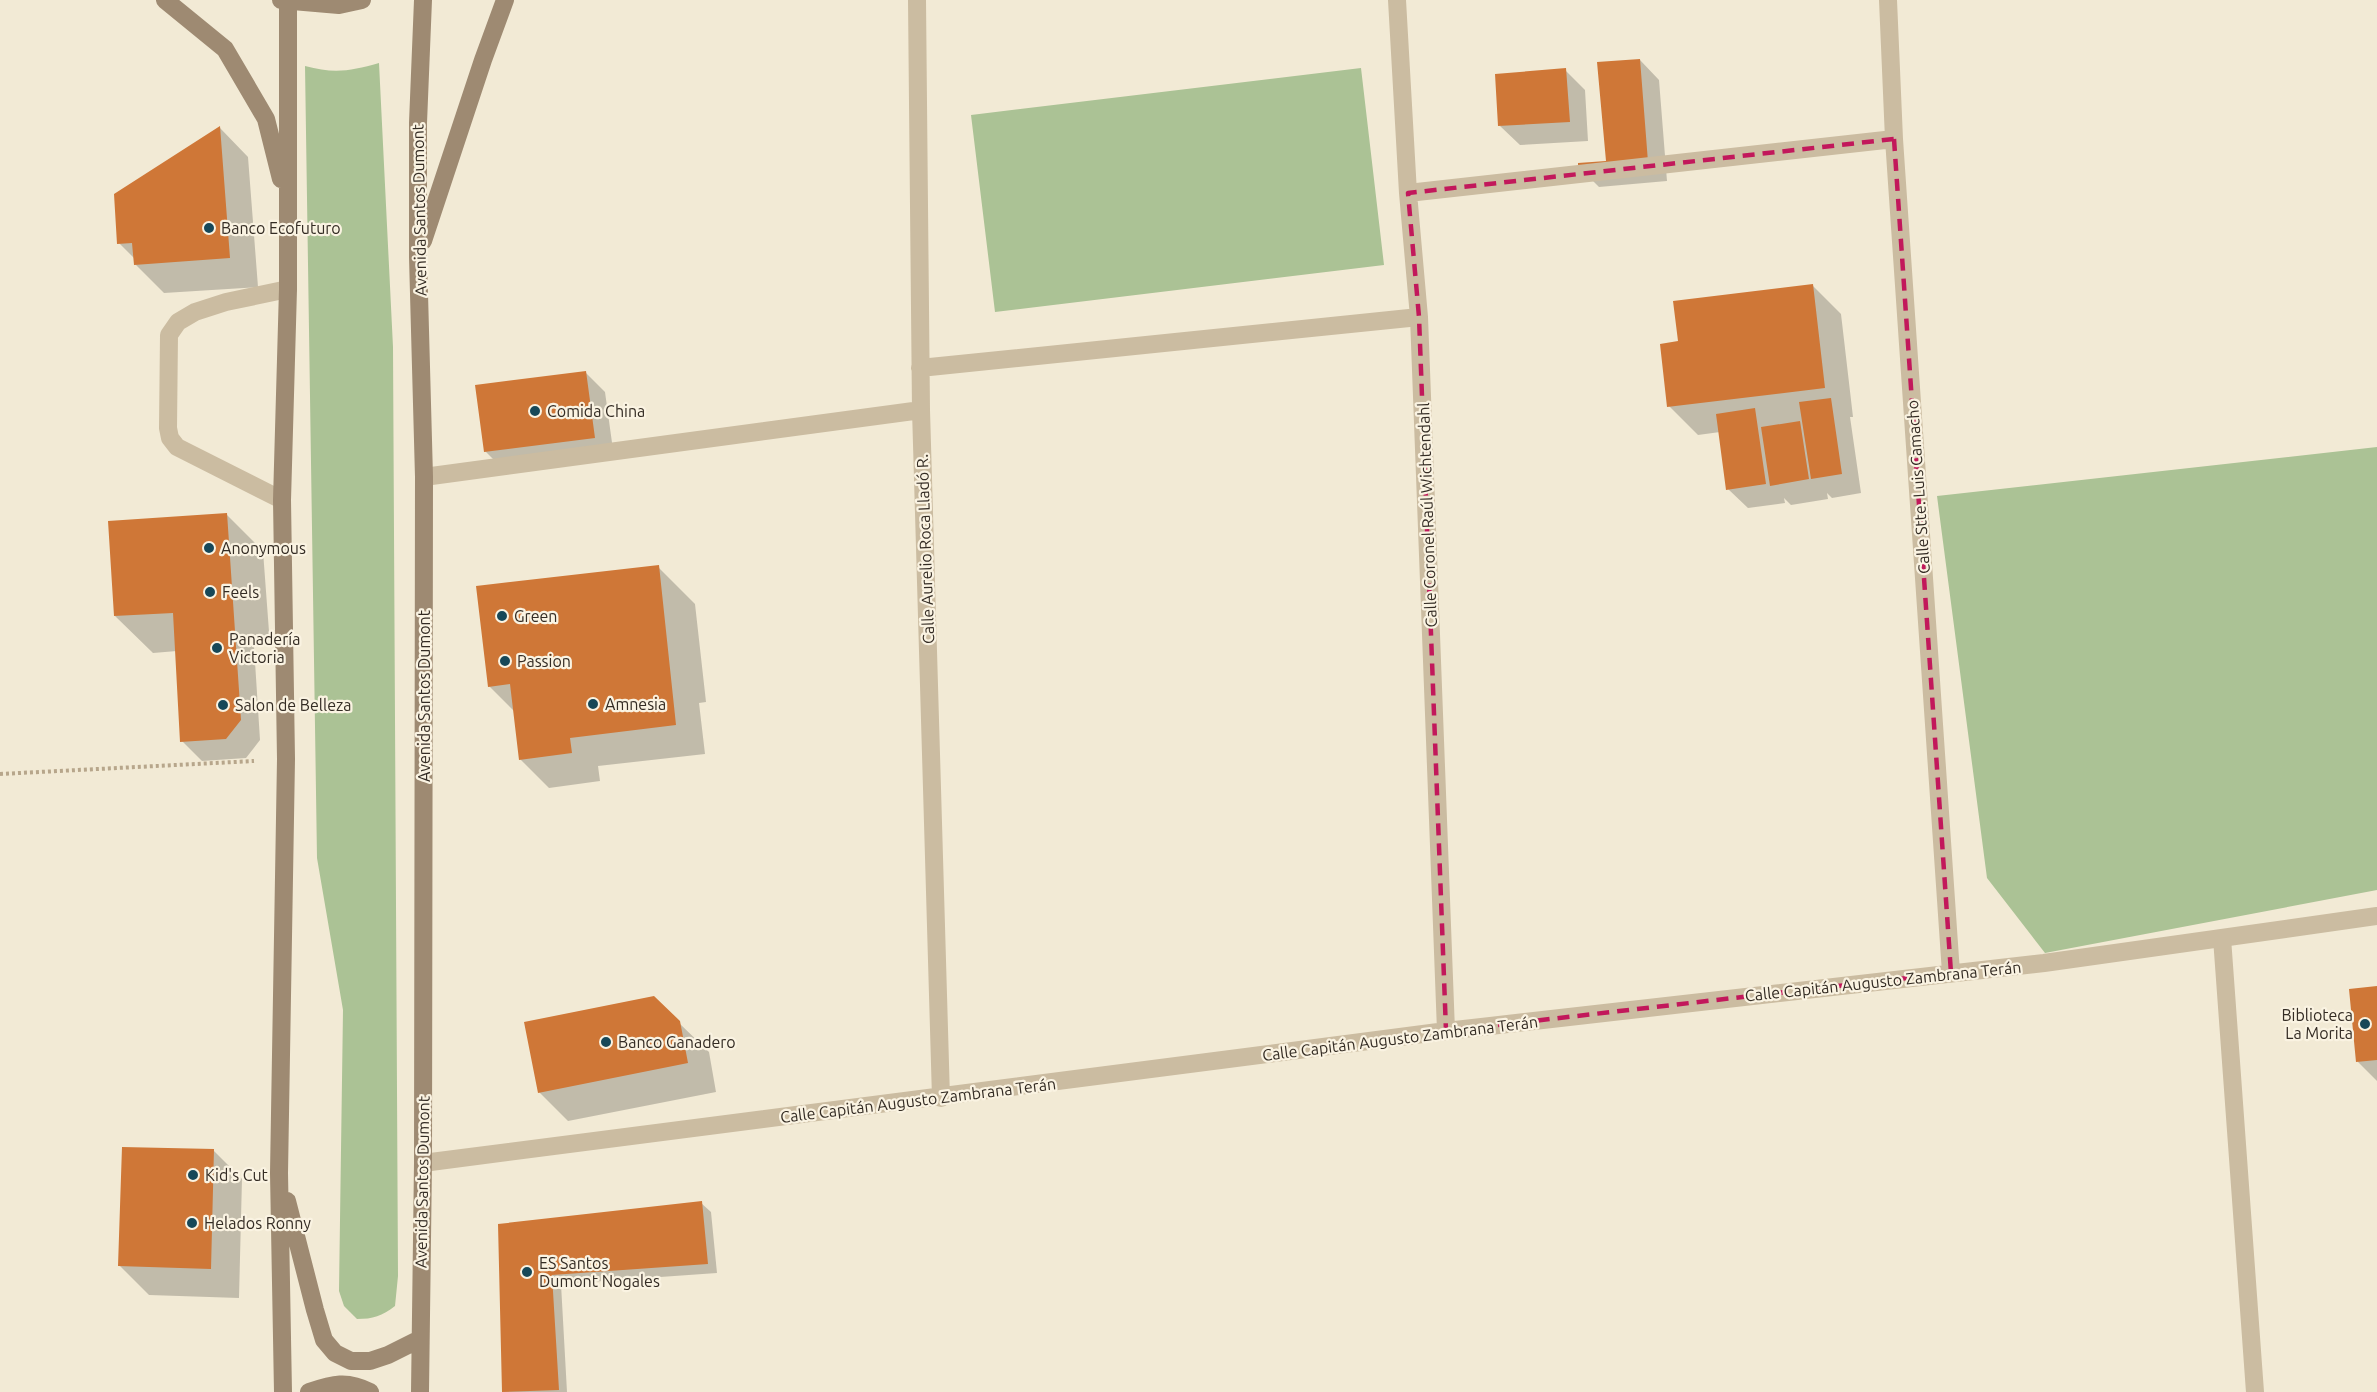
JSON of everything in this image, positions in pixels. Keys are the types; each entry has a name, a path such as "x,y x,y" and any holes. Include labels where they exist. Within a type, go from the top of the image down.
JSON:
{"main road":[{"path":"165,0 225,49 266,118 288,208"},
{"path":"283,1392 279,1173 286,759 282,500 288,289 285,1 339,5 362,0"},
{"name":"Avenida Santos Dumont","path":"420,1392 423,1163 424,477 418,257 418,123 423,0"},
{"path":"418,257 487,47 505,0"},
{"path":"279,1173 324,1340 335,1353 351,1361 370,1360 388,1355 420,1339"},
{"path":"309,1392 338,1383 359,1386 370,1392"}],"street":[{"name":"Calle Aurelio Roca Lladó R.","path":"917,0 920,368 941,1098"},
{"name":"Calle Coronel Raúl Wichtendahl","path":"1397,0 1408,193 1419,317 1446,1031"},
{"name":"Calle Stte. Luis Camacho","path":"1888,0 1894,139 1951,973"},
{"path":"1408,193 1894,139"},
{"path":"282,500 177,447 170,438 168,428 169,335 178,322 195,312 226,302 288,289"},
{"path":"920,368 1419,317"},
{"path":"424,477 921,410"},
{"name":"Calle Capitán Augusto Zambrana Terán","path":"423,1163 941,1098 1446,1031 2044,963 2377,915"},
{"path":"2222,938 2255,1392"}],"path":[{"path":"0,774 286,759"}],"highlighted area":[{"path":"1894,139 1951,973 1446,1031 1419,317 1408,193"}],"green space":[{"path":"379,63 393,347 398,1276 395,1306 377,1316 357,1319 344,1306 339,1291 343,1010 317,858 305,66 325,70 342,70"},
{"path":"1361,68 1384,265 995,312 971,115"},
{"path":"2377,447 2377,890 2045,953 1987,878 1937,496"}],"building":[{"path":"1640,59 1648,162 1578,168 1578,163 1606,161 1597,62"},
{"path":"1566,68 1570,122 1498,126 1495,74"},
{"path":"220,126 230,258 134,265 132,243 117,244 114,194"},
{"path":"1813,284 1825,388 1667,407 1660,344 1678,341 1673,301"},
{"name":"Comida China","path":"586,371 595,438 484,452 475,385"},
{"path":"1831,398 1842,474 1811,479 1799,402"},
{"path":"1755,408 1766,484 1726,490 1716,414"},
{"path":"1800,421 1809,479 1770,486 1761,427"},
{"path":"227,513 241,720 226,739 180,742 173,613 114,616 108,521"},
{"path":"659,565 676,725 570,738 572,753 519,760 510,684 488,687 476,586"},
{"name":"Biblioteca La Morita","path":"2377,986 2377,1060 2356,1062 2349,989"},
{"name":"Banco Ganadero","path":"654,996 680,1021 688,1063 538,1093 524,1022"},
{"path":"122,1147 214,1149 211,1269 118,1266"},
{"path":"702,1201 708,1264 552,1275 559,1390 502,1392 498,1224"}],"place":[{"name":"Banco Ecofuturo","path":"209,228"},
{"name":"Comida China","path":"535,411"},
{"name":"Anonymous","path":"209,548"},
{"name":"Feels","path":"210,592"},
{"name":"Green","path":"502,616"},
{"name":"Panadería Victoria","path":"217,648"},
{"name":"Passion","path":"505,661"},
{"name":"Amnesia","path":"593,704"},
{"name":"Salon de Belleza","path":"223,705"},
{"name":"Biblioteca La Morita","path":"2365,1024"},
{"name":"Banco Ganadero","path":"606,1042"},
{"name":"Kid's Cut","path":"193,1175"},
{"name":"Helados Ronny","path":"192,1223"},
{"name":"ES Santos Dumont Nogales","path":"527,1272"}]}
